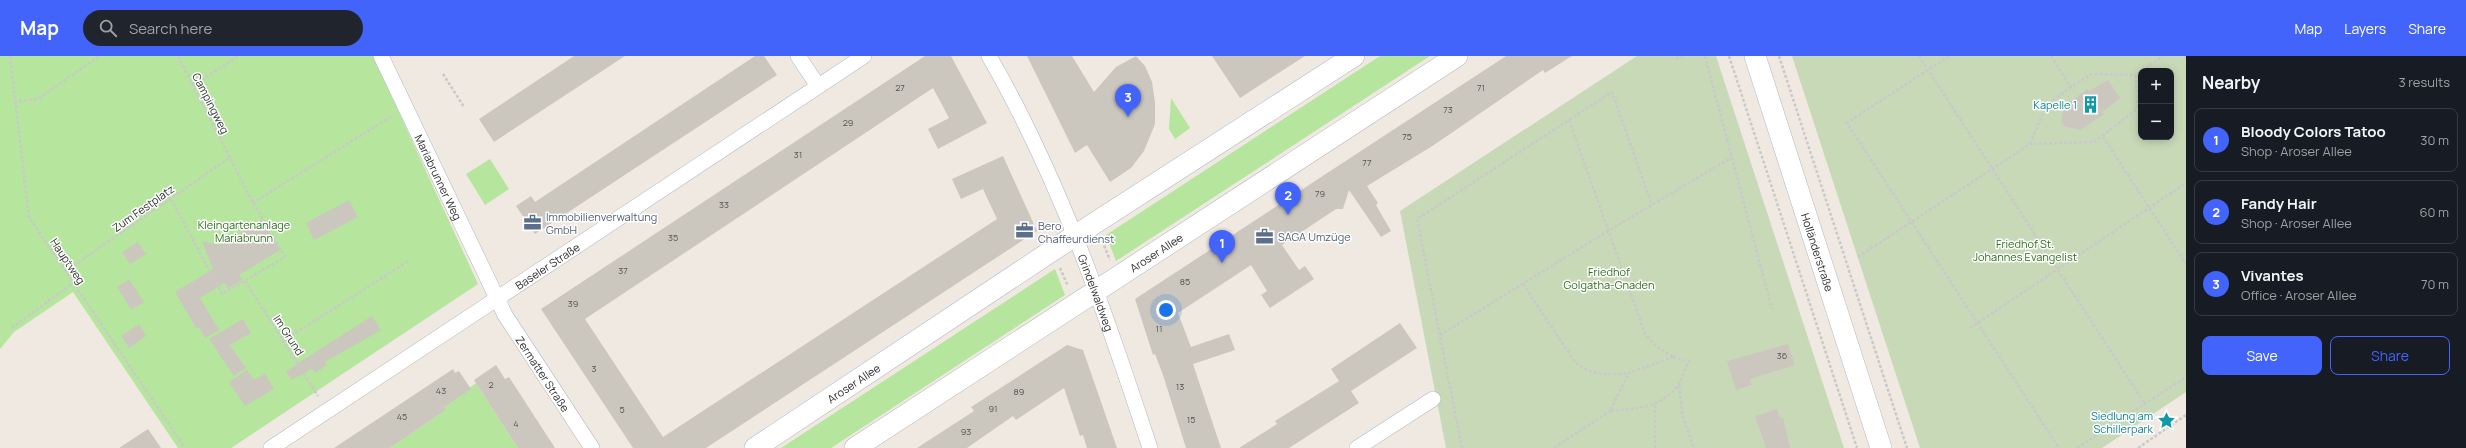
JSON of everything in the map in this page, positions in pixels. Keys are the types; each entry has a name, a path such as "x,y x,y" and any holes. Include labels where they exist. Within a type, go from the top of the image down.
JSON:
{"main road":[{"name":"Aroser Allee","path":"755,448 1075,236 1354,56"},
{"name":"Aroser Allee","path":"855,448 1457,56"},
{"name":"Holländerstraße","path":"1755,56 1881,448"}],"street":[{"name":"Mariabrunner Weg","path":"380,56 497,298"},
{"path":"798,56 818,86"},
{"name":"Baseler Straße","path":"271,448 864,56"},
{"name":"Grindelwaldweg","path":"989,56 1043,163 1075,236 1097,290 1150,448"},
{"name":"Zermatter Straße","path":"497,298 505,315 592,448"},
{"path":"1358,448 1433,399"}],"path":[{"name":"Hauptweg","path":"10,56 14,102 29,217 185,448"},
{"path":"14,102 37,100 100,56"},
{"name":"Campingweg","path":"178,56 229,158 284,257 245,281"},
{"path":"193,85 239,56"},
{"path":"1676,59 1682,56"},
{"path":"1704,56 1772,309"},
{"path":"1729,56 1857,448"},
{"path":"1779,56 1907,448"},
{"path":"1919,56 2145,404"},
{"path":"1949,56 1847,122 2059,448"},
{"path":"2051,56 2071,87"},
{"path":"2145,68 2163,56"},
{"path":"443,74 464,107"},
{"path":"1858,257 2030,144 2094,142 2137,109 2136,75 2092,74 2071,87 2046,106 2030,144"},
{"path":"1462,448 1417,219 1612,92 1652,205"},
{"path":"253,203 405,107"},
{"path":"1569,120 1645,334 1656,346 1673,357 1689,361 1682,371 1679,385 1683,418 1694,448"},
{"path":"2103,136 2186,264"},
{"name":"Zum Festplatz","path":"66,272 229,158"},
{"path":"1440,335 1608,231 1731,158"},
{"path":"1970,328 2186,182"},
{"path":"172,199 222,294 245,281"},
{"path":"1101,239 1112,264"},
{"path":"283,341 410,260"},
{"path":"1059,266 1070,292"},
{"name":"Im Grund","path":"245,281 318,397"},
{"path":"12,328 73,282"},
{"path":"1523,284 1580,366 1593,373 1611,375 1629,373 1673,357"},
{"path":"1610,411 1629,373"},
{"path":"2077,448 2186,377"},
{"path":"1554,448 1610,411 1655,405 1679,385"},
{"path":"1655,405 1655,448"},
{"path":"2138,448 2186,415"}],"green space":[{"name":"Kleingartenanlage Mariabrunn","path":"0,56 373,56 478,284 231,448 178,448 73,292 14,332 0,349"},
{"path":"1380,56 1430,56 1116,261 1106,235"},
{"name":"Friedhof Golgatha-Gnaden","path":"1637,56 1716,56 1844,448 1446,448 1400,211"},
{"name":"Friedhof St. Johannes Evangelist","path":"1792,56 2186,56 2186,392 2102,448 1920,448"},
{"path":"1171,98 1190,128 1175,139 1169,129"},
{"path":"490,159 509,189 485,205 466,174"},
{"path":"1055,269 1065,295 831,448 781,448"},
{"path":"476,383 518,448 390,448 400,441 398,437 416,430 446,410 444,407"}],"building":[{"path":"574,56 625,56 494,142 479,119"},
{"path":"755,56 764,56 777,75 535,234 516,206 531,196 535,202"},
{"path":"925,56 951,56 987,123 938,149 928,129 949,118 933,88 585,319 663,437 997,219 983,189 961,199 952,179 1003,156 1037,231 706,448 633,448 541,309"},
{"path":"1027,56 1072,56 1094,92 1116,67 1136,56 1145,66 1152,82 1155,102 1155,124 1144,151 1131,168 1110,182 1087,145 1075,153"},
{"path":"1212,56 1305,56 1240,98"},
{"path":"1506,56 1572,56 1545,73 1543,70 1434,145 1367,186 1378,203 1376,205 1391,231 1381,237 1349,190 1343,209 1336,209 1282,245 1299,270 1305,266 1314,279 1270,308 1261,295 1267,291 1251,265 1178,313 1191,347 1229,334 1235,350 1193,364 1221,448 1186,448 1163,375 1155,354 1153,355 1135,299"},
{"name":"Kapelle 1","path":"2108,80 2120,98 2102,112 2104,114 2080,130 2064,126 2061,121 2064,106 2088,89 2089,91"},
{"path":"349,200 358,217 314,240 306,223"},
{"path":"262,220 280,250 239,275 242,280 228,288 224,283 200,298 219,330 205,338 199,327 196,328 175,292 213,269 202,241 220,245"},
{"path":"138,242 146,254 130,264 122,252"},
{"path":"129,279 144,302 131,310 117,287"},
{"path":"372,316 381,330 325,362 327,365 315,373 312,369 291,380 286,371"},
{"path":"243,319 251,333 230,345 246,368 234,376 209,339"},
{"path":"1400,323 1417,348 1351,391 1359,403 1289,448 1239,448 1277,424 1275,421 1339,381 1331,369"},
{"path":"139,324 146,336 129,348 121,336"},
{"path":"1788,344 1795,365 1750,379 1752,385 1736,390 1727,361"},
{"path":"1067,345 1083,350 1117,448 1087,448 1083,435 1080,436 1064,388 1016,420 1013,416 967,448 917,448 974,411 971,407"},
{"path":"496,365 505,379 509,377 555,448 518,448 474,380"},
{"path":"453,369 455,373 459,371 471,389 444,407 446,410 390,448 334,448"},
{"path":"247,370 254,380 265,374 274,389 245,406 229,382"},
{"path":"1777,409 1780,418 1783,417 1790,448 1766,448 1755,416"},
{"path":"148,429 161,448 119,448"}],"place":[{"name":"Kapelle 1","path":"2090,104"},
{"name":"Vivantes","path":"1128,117"},
{"name":"Fandy Hair","path":"1288,215"},
{"name":"Immobilienverwaltung GmbH","path":"533,222"},
{"name":"Bero Chaffeurdienst","path":"1025,231"},
{"name":"SAGA Umzüge","path":"1265,236"},
{"name":"Bloody Colors Tatoo","path":"1222,263"},
{"name":"Siedlung am Schillerpark","path":"2166,421"}]}
